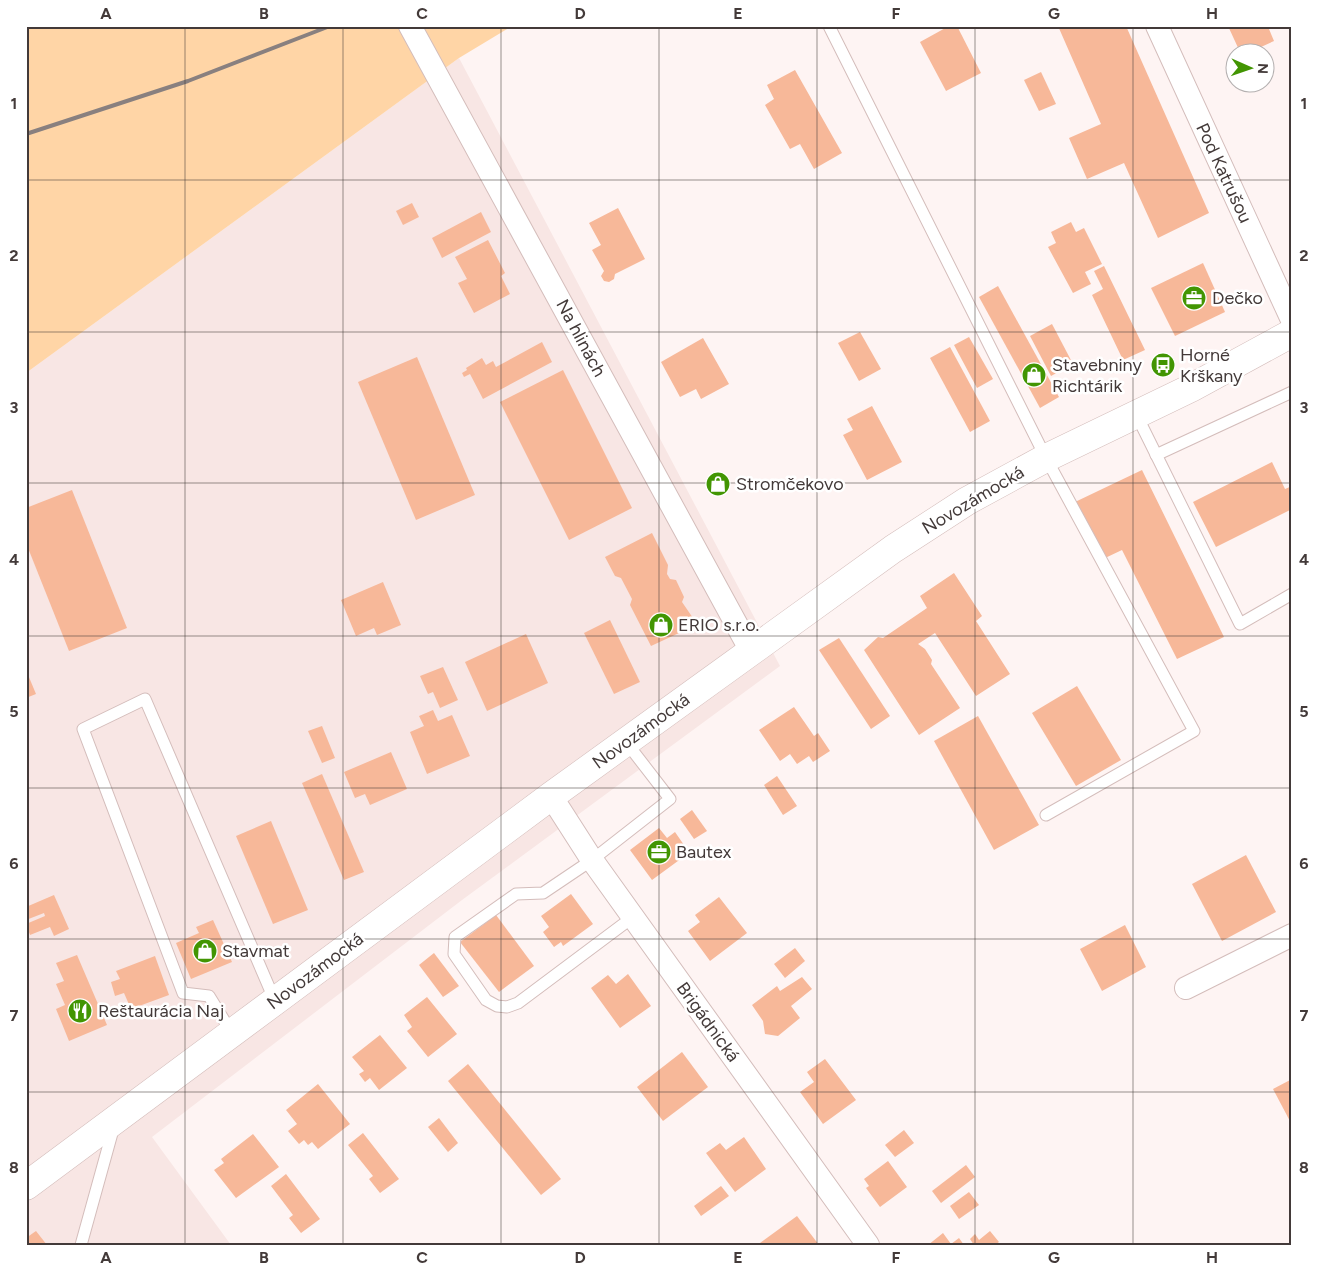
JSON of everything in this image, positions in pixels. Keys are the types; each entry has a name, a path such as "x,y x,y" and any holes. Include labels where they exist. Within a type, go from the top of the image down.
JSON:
{"main road":[{"name":"Novozámocká","path":"26,1186 551,796 902,544 967,501 1046,458 1191,388 1292,333"}],"street":[{"name":"Na hlinách","path":"410,26 751,651"},
{"name":"Pod Katrušou","path":"1157,26 1292,320"},
{"name":"Brigádnická","path":"551,796 592,860 868,1245"},
{"path":"1186,988 1292,934"}],"lane":[{"path":"829,26 1046,458 1194,731 1046,815"},
{"path":"1156,455 1292,392"},
{"path":"1136,414 1240,624 1292,594"},
{"path":"232,1033 209,996 183,994 83,729 145,699 275,1001"},
{"path":"626,742 670,799 592,860 543,893 516,894 455,938 454,954 486,1000 497,1006 507,1007 518,1003 633,917"},
{"path":"81,1245 116,1118"}],"shaded area":[{"path":"26,26 512,26 459,58 26,373"},
{"path":"459,58 780,666 462,900 152,1137 231,1245 26,1245 26,373"}],"building":[{"path":"949,26 957,26 981,73 946,91 920,42"},
{"path":"1058,26 1126,26 1209,213 1158,238 1124,163 1087,179 1069,138 1101,124"},
{"path":"1228,26 1274,26 1269,29 1274,41 1272,42 1235,42"},
{"path":"795,70 842,153 814,169 800,144 790,149 765,105 774,99 767,85"},
{"path":"1041,72 1056,104 1039,111 1024,80"},
{"path":"412,203 419,217 403,225 396,211"},
{"path":"618,208 645,259 615,274 614,279 609,282 604,281 601,276 604,271 592,250 601,245 589,223"},
{"path":"481,212 491,232 442,258 432,238"},
{"path":"1071,222 1076,232 1084,228 1102,264 1085,272 1091,284 1073,293 1048,247 1056,243 1051,232"},
{"path":"488,240 505,273 501,276 510,294 474,313 458,283 467,279 455,257"},
{"path":"1203,263 1225,312 1175,336 1151,288"},
{"path":"1104,266 1145,350 1123,360 1092,295 1103,289 1094,271"},
{"path":"998,286 1059,397 1040,408 979,297"},
{"path":"1052,324 1073,364 1051,376 1030,336"},
{"path":"860,332 881,369 859,381 838,343"},
{"path":"969,337 993,379 977,388 954,345"},
{"path":"703,338 729,384 701,399 696,389 680,397 661,362"},
{"path":"542,342 552,362 483,399 470,374 464,377 462,373 467,370 466,368 482,358 486,365 493,361 496,367"},
{"path":"950,347 990,421 970,432 930,358"},
{"path":"417,357 475,495 416,520 358,382"},
{"path":"563,370 632,508 569,540 500,402"},
{"path":"872,406 902,462 867,480 843,435 853,430 847,419"},
{"path":"1272,462 1285,489 1292,486 1292,509 1216,547 1193,502"},
{"path":"1142,470 1224,637 1177,659 1122,550 1103,559 1075,502"},
{"path":"72,490 127,628 69,651 26,543 26,508"},
{"path":"652,533 668,565 667,574 670,579 676,580 684,597 682,602 695,621 692,627 651,646 630,605 632,599 621,578 615,576 605,557"},
{"path":"954,573 982,616 976,621 1010,674 976,696 935,633 918,644 925,649 932,660 931,664 960,708 919,735 864,650 878,637 883,638 927,608 920,596"},
{"path":"383,582 401,625 377,635 374,628 356,636 341,600"},
{"path":"610,620 640,682 614,694 584,633"},
{"path":"526,634 548,683 487,711 465,662"},
{"path":"839,638 890,716 871,729 819,650"},
{"path":"443,667 458,700 440,708 433,692 428,694 420,676"},
{"path":"26,670 36,694 26,698"},
{"path":"1077,686 1121,760 1076,786 1032,713"},
{"path":"794,707 814,736 818,733 830,751 813,762 809,756 797,764 790,754 780,761 759,730"},
{"path":"433,710 438,721 452,715 470,756 427,774 410,732 424,726 419,716"},
{"path":"978,716 1039,825 994,850 934,741"},
{"path":"322,726 335,758 322,763 308,731"},
{"path":"391,752 407,789 370,805 365,794 355,798 344,772"},
{"path":"322,774 364,872 344,880 302,783"},
{"path":"777,776 797,806 783,815 764,785"},
{"path":"692,810 707,831 694,839 680,819"},
{"path":"271,821 308,910 273,924 236,836"},
{"path":"659,828 667,838 675,832 684,845 676,850 682,858 652,880 630,850"},
{"path":"1246,855 1276,912 1222,941 1192,884"},
{"path":"571,894 593,924 563,946 561,942 554,947 543,932 549,927 541,916"},
{"path":"54,895 69,929 54,936 50,927 30,935 26,924 45,916 44,913 26,920 26,907"},
{"path":"719,897 747,933 710,961 688,931 700,922 695,915"},
{"path":"496,915 534,966 499,992 460,942"},
{"path":"213,920 232,962 191,979 176,943 199,933 196,927"},
{"path":"1125,925 1146,967 1102,991 1080,949"},
{"path":"795,948 805,961 785,978 774,964"},
{"path":"434,953 459,986 443,997 419,965"},
{"path":"77,955 107,1025 69,1041 56,1009 65,1005 56,984 64,981 56,963"},
{"path":"155,956 169,995 131,1009 124,993 115,996 111,982 120,979 116,971"},
{"path":"628,974 651,1006 620,1028 591,988 608,975 616,984"},
{"path":"802,977 812,989 791,1006 800,1018 778,1036 765,1034 763,1021 752,1005 777,986 780,991"},
{"path":"427,997 457,1034 428,1057 407,1031 412,1027 404,1015"},
{"path":"380,1035 407,1068 379,1090 370,1078 365,1082 359,1074 364,1071 352,1057"},
{"path":"682,1052 708,1087 663,1121 637,1087"},
{"path":"825,1059 856,1100 823,1124 800,1092 814,1082 807,1072"},
{"path":"468,1064 561,1179 541,1195 448,1081"},
{"path":"1292,1079 1292,1125 1273,1089"},
{"path":"318,1084 350,1124 318,1149 312,1142 308,1145 304,1140 299,1144 288,1131 297,1124 286,1110"},
{"path":"439,1118 458,1143 448,1152 428,1127"},
{"path":"904,1130 914,1143 895,1157 885,1145"},
{"path":"363,1133 399,1179 380,1193 369,1179 373,1176 348,1145"},
{"path":"253,1134 279,1167 236,1198 214,1170 224,1163 221,1159"},
{"path":"744,1137 766,1169 735,1192 706,1153 720,1143 726,1150"},
{"path":"888,1161 907,1187 880,1207 866,1188 869,1186 864,1179"},
{"path":"966,1165 975,1177 941,1203 932,1191"},
{"path":"286,1174 320,1219 301,1233 289,1218 293,1215 271,1186"},
{"path":"721,1186 729,1196 701,1216 694,1206"},
{"path":"969,1192 979,1205 959,1219 950,1206"},
{"path":"797,1216 819,1245 761,1245 760,1243"},
{"path":"36,1231 47,1245 26,1245 26,1238"},
{"path":"990,1231 999,1242 995,1245 974,1245 970,1239 975,1234 979,1240"},
{"path":"943,1233 951,1244 959,1238 964,1245 928,1245"}],"railway":[{"path":"26,134 188,81 330,26"}],"place":[{"name":"Dečko","path":"1194,298"},
{"name":"Horné Krškany","path":"1163,365"},
{"name":"Stavebniny Richtárik","path":"1034,375"},
{"name":"Stromčekovo","path":"718,484"},
{"name":"ERIO s.r.o.","path":"661,625"},
{"name":"Bautex","path":"659,852"},
{"name":"Stavmat","path":"205,951"},
{"name":"Reštaurácia Naj","path":"80,1011"}]}
